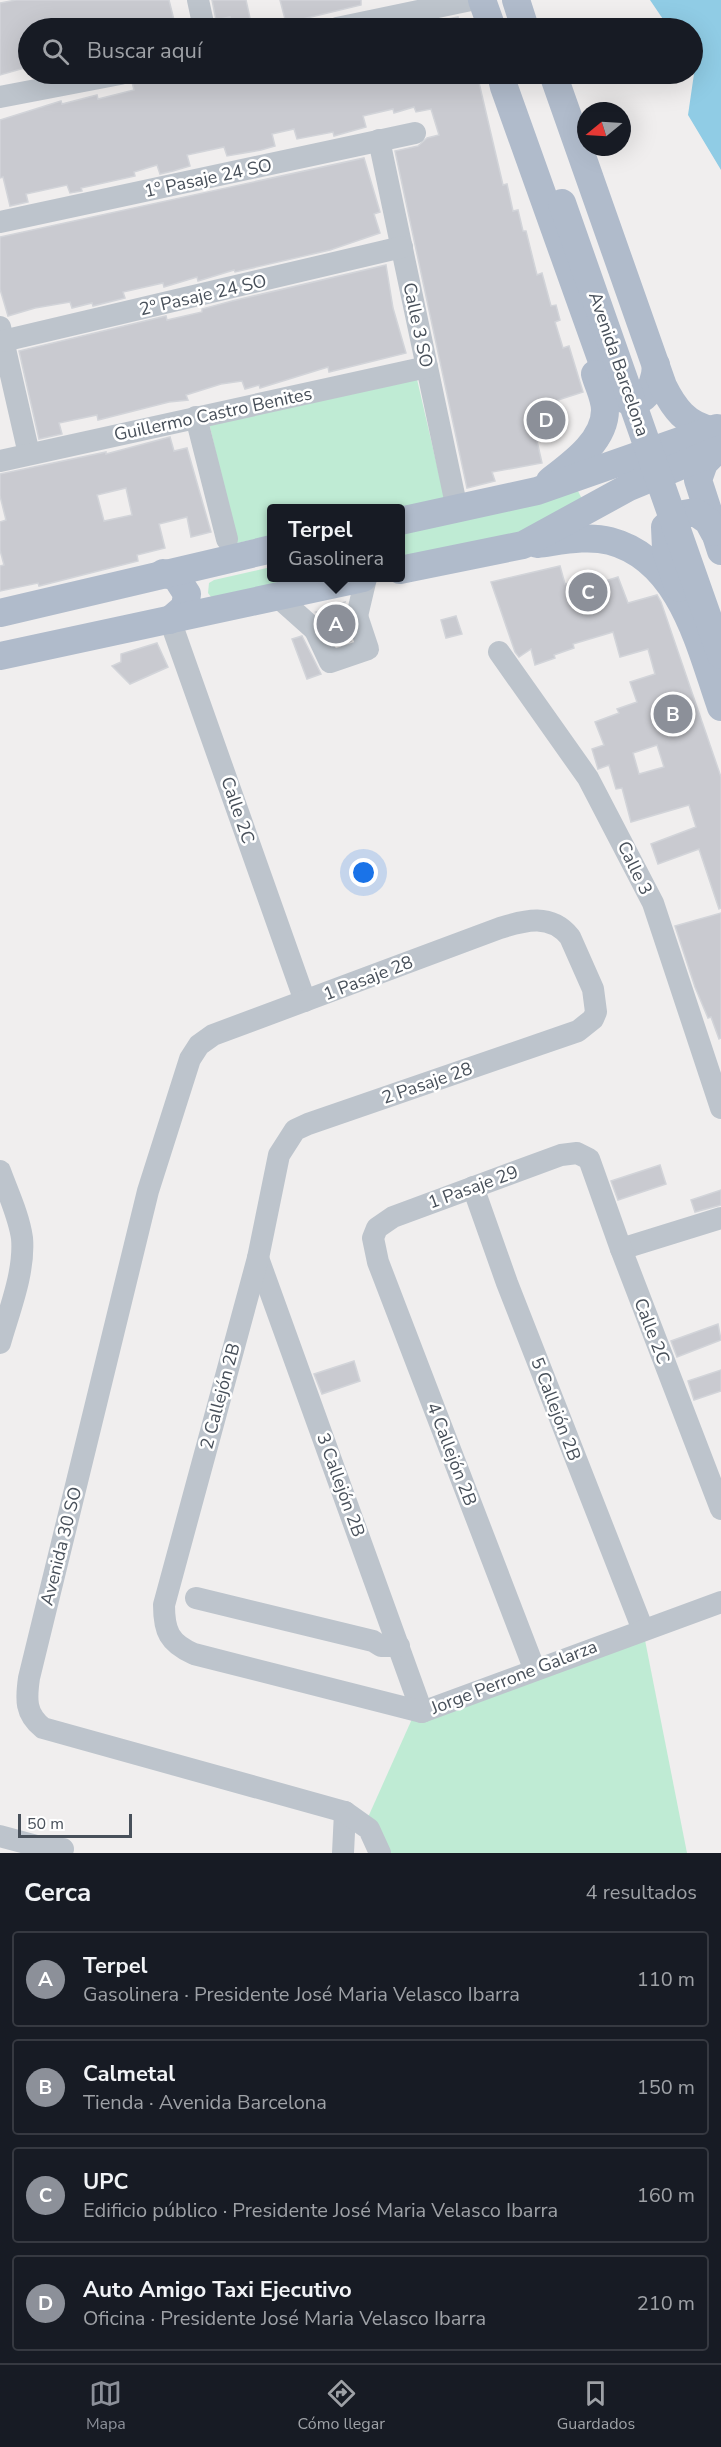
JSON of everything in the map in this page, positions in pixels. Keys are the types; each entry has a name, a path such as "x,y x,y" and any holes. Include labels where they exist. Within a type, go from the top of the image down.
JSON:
{"main road":[{"path":"482,0 488,18"},
{"path":"503,84 574,288 613,392 629,401 639,400 648,394 653,385 656,365"},
{"name":"Avenida Barcelona","path":"519,84 571,200 721,601"},
{"name":"Avenida Barcelona","path":"539,84 571,200 721,655"},
{"path":"557,84 663,386 680,414 718,439"},
{"path":"537,491 574,462 597,436 604,418 603,400 583,339 574,288"},
{"path":"405,520 537,491 718,439"},
{"path":"718,439 704,463 698,480 718,541"},
{"path":"523,545 718,439"},
{"path":"718,541 708,521 695,512 678,515 665,527 666,549 721,707"},
{"path":"405,569 523,545 578,539 609,541 624,546 641,556 665,578 691,621"},
{"path":"0,613 163,573 221,551 267,549"},
{"path":"221,551 201,576 200,589 206,601 224,609"},
{"path":"163,573 181,582 187,594 185,607 170,620"},
{"path":"0,656 347,582"}],"street":[{"path":"198,0 202,18"},
{"path":"385,18 471,0"},
{"path":"0,97 68,84"},
{"name":"1º Pasaje 24 SO","path":"0,222 415,133"},
{"name":"Calle 3 SO","path":"379,140 457,509"},
{"name":"2º Pasaje 24 SO","path":"2,334 402,247"},
{"path":"2,334 29,454"},
{"name":"Guillermo Castro Benites","path":"0,460 427,367"},
{"path":"196,417 221,551"},
{"path":"278,597 321,636 330,662 368,649 356,624 364,582"},
{"name":"Calle 2C","path":"170,620 305,1001"},
{"name":"Calle 3","path":"499,652 588,778 653,903 721,1108"},
{"name":"1 Pasaje 28","path":"190,1059 199,1046 213,1035 509,925 543,920 556,923 570,937 592,988 596,1012 587,1025"},
{"name":"2 Pasaje 28","path":"279,1155 295,1130 308,1124 587,1025"},
{"name":"Avenida 30 SO","path":"190,1059 148,1191 29,1678 26,1700 29,1712 43,1728 345,1812"},
{"name":"2 Callejón 2B","path":"168,1636 164,1605 258,1258 279,1155"},
{"name":"1 Pasaje 29","path":"373,1238 377,1228 393,1216 561,1155 583,1155"},
{"name":"Calle 2C","path":"583,1155 592,1165 621,1249 721,1509"},
{"path":"0,1171 22,1238 16,1284 0,1343"},
{"name":"5 Callejón 2B","path":"473,1187 507,1283 643,1629"},
{"path":"621,1249 721,1218"},
{"name":"4 Callejón 2B","path":"373,1238 378,1262 534,1668"},
{"name":"3 Callejón 2B","path":"258,1258 422,1712"},
{"path":"196,1598 373,1641 381,1646 396,1637"},
{"name":"Jorge Perrone Galarza","path":"168,1636 181,1648 194,1654 422,1712 534,1668 721,1602"},
{"path":"343,1853 345,1812"},
{"path":"345,1812 369,1829 380,1853"},
{"path":"0,1836 63,1850"}],"green space":[{"path":"416,375 445,500 405,507 405,504 267,504 267,537 237,543 209,423"},
{"path":"578,491 585,505 529,532 405,558 405,531"},
{"path":"267,568 267,582 288,582 211,597 208,593 209,583"},
{"path":"643,1630 687,1853 380,1853 365,1824 416,1710"}],"water":[{"path":"650,0 721,0 721,170 688,115 693,84 703,84 703,18 662,18"}],"building":[{"path":"16,0 169,0 174,18 18,18 18,70 0,75 0,3"},
{"path":"212,0 246,0 250,18 216,18"},
{"path":"280,0 361,0 361,5 307,18 285,18"},
{"path":"132,84 479,84 503,185 507,184 513,211 518,210 523,231 526,231 537,275 542,273 551,306 556,305 560,320 555,322 563,348 569,346 583,392 558,400 564,418 554,421 557,429 551,431 552,437 537,441 542,463 492,472 495,481 467,488 395,151 418,146 427,138 439,135 431,109 416,112 414,107 394,113 393,109 363,116 366,127 334,136 333,132 297,139 294,129 272,134 275,146 261,150 227,156 224,147 187,155 190,166 173,171 160,174 157,165 134,172 135,176 81,188 82,191 70,193 67,185 26,194 28,202 10,206 3,177 0,178 0,120 61,101 62,104 97,95 98,99 134,90"},
{"path":"364,158 380,212 374,214 380,233 330,250 235,272 234,270 198,281 197,277 164,287 163,283 123,292 125,298 93,306 92,303 72,308 70,302 35,308 8,316 0,289 0,237"},
{"path":"386,265 393,308 406,353 329,372 328,367 260,388 259,385 245,389 242,381 221,384 186,395 188,400 169,402 98,420 97,415 59,423 62,434 39,439 19,351 166,316 167,320 202,312 202,309 232,301"},
{"path":"170,437 174,451 187,448 211,532 191,537 187,517 159,524 165,548 137,555 138,561 39,586 38,583 0,591 0,566 4,565 0,550 0,522 6,520 0,496 0,474 106,452 106,454","holes":["126,488 132,515 104,521 97,495"]},
{"path":"560,566 565,584 597,575 599,583 618,577 628,603 657,595 721,777 721,908 719,909 699,849 658,864 651,844 696,827 689,805 631,822 622,788 616,789 609,765 598,769 592,749 604,745 595,722 619,713 617,709 637,702 630,682 655,674 648,649 620,657 613,632 573,644 574,648 535,665 531,649 519,657 515,652 491,582","holes":["657,745 664,767 639,774 633,753"]},
{"path":"345,602 338,619 351,641 337,645 332,635 334,623 316,612"},
{"path":"456,616 462,634 446,638 441,620"},
{"path":"302,636 321,674 307,679 292,639"},
{"path":"157,643 168,667 130,684 112,666 121,662 121,654"},
{"path":"721,913 721,1038 719,1039 711,1017 708,1018 695,987 675,926"},
{"path":"660,1165 666,1184 618,1200 611,1181"},
{"path":"721,1190 721,1205 695,1212 691,1200"},
{"path":"718,1324 721,1340 677,1357 671,1341"},
{"path":"354,1361 360,1381 322,1394 314,1374"},
{"path":"721,1370 721,1391 694,1400 688,1381"}],"tunnel":[{"path":"321,628 351,619"}],"place":[{"name":"Auto Amigo Taxi Ejecutivo","path":"546,420"},
{"name":"UPC","path":"588,592"},
{"name":"Terpel","path":"336,624"},
{"name":"Calmetal","path":"673,714"}]}
